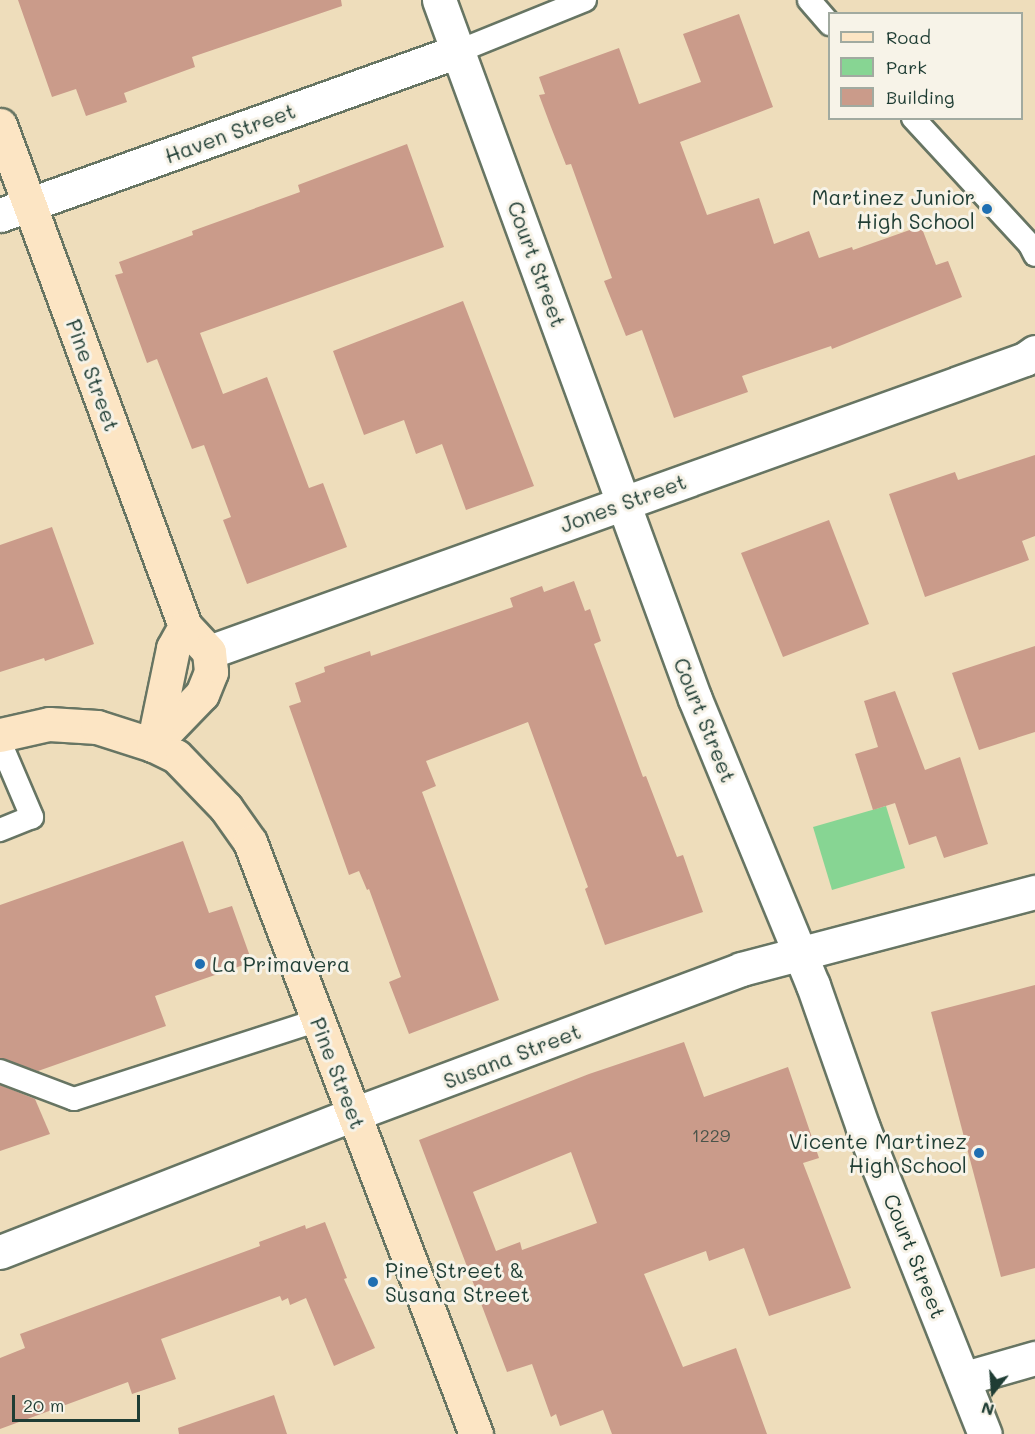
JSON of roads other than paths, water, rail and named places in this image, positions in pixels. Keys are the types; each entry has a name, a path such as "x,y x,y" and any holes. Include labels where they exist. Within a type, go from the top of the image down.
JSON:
{"main road":[{"name":"Pine Street","path":"0,125 15,209 185,626 209,651"},
{"path":"153,746 170,657 185,626"},
{"path":"153,746 202,694 211,672 209,651"},
{"path":"0,735 49,724 97,727 153,746"},
{"name":"Pine Street","path":"153,746 176,756 226,808 250,842 476,1434"}],"street":[{"name":"Court Street","path":"439,0 695,699 800,955 863,1128 985,1434"},
{"name":"Haven Street","path":"15,209 459,51"},
{"name":"Jones Street","path":"209,651 1025,359 1035,352"},
{"name":"Susana Street","path":"0,1252 354,1114 741,969 1035,892"},
{"path":"964,1378 1035,1358"}],"lane":[{"path":"459,51 585,0"},
{"path":"809,0 828,22"},
{"path":"915,120 1030,245 1035,255"},
{"path":"0,742 32,817 0,830"},
{"path":"0,1071 74,1099 318,1020"}],"place":[{"name":"Martinez Junior High School","path":"987,209"},
{"name":"La Primavera","path":"200,964"},
{"name":"Vicente Martinez High School","path":"979,1153"},
{"name":"Pine Street & Susana Street","path":"373,1282"}]}
